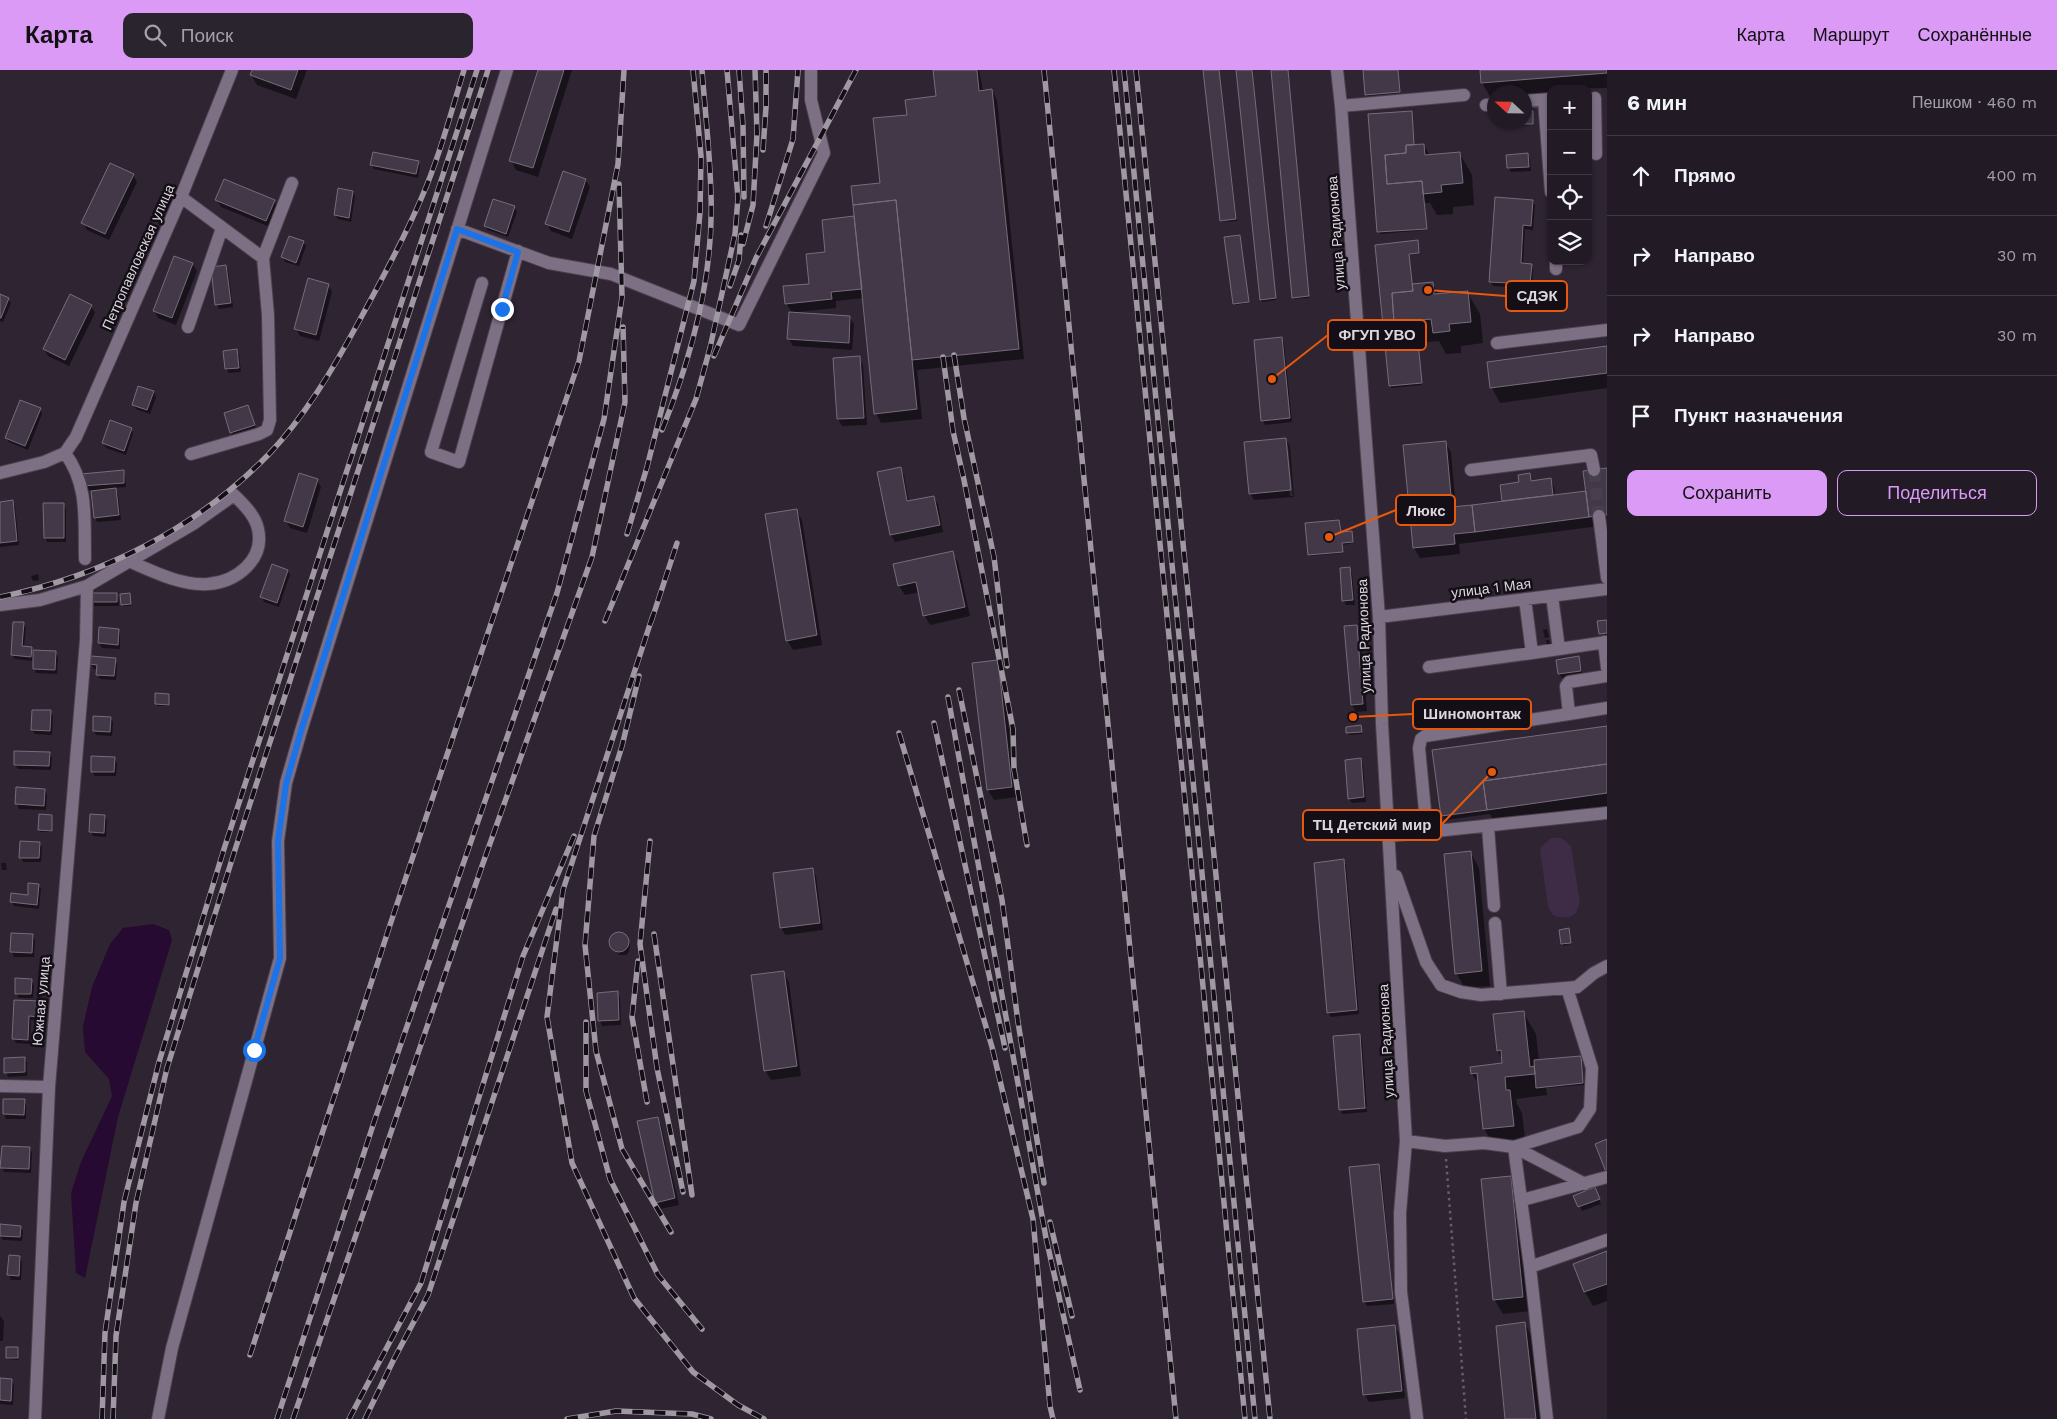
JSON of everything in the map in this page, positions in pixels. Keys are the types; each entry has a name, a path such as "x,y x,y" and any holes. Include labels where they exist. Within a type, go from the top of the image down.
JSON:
{"street":[{"name":"Петропавловская улица","path":"65,453 76,437 181,197 232,70"},
{"path":"158,1419 172,1348 280,958 278,841 286,784 507,70"},
{"path":"457,229 549,263 611,274 739,325 824,153 811,100 811,70"},
{"name":"улица Радионова","path":"1337,70 1342,106 1380,617 1382,724 1406,1141 1400,1214 1401,1292 1417,1418"},
{"path":"1342,106 1464,95"},
{"path":"1596,154 1597,98"},
{"path":"1532,100 1547,99"},
{"path":"1549,130 1550,175"},
{"path":"191,454 267,430 270,420 268,315 263,258 292,183"},
{"path":"181,197 263,258"},
{"path":"188,327 222,228"},
{"path":"482,283 431,452 459,462 518,252"},
{"path":"1497,343 1607,330"},
{"path":"0,473 44,462 65,453 78,474 83,497 85,559"},
{"path":"1470,470 1591,455 1594,470"},
{"path":"0,605 40,600 87,586 193,524 234,495 252,513 258,529 258,544 253,560 242,573 223,581 196,584 160,575 131,562"},
{"path":"1599,516 1607,578"},
{"name":"Южная улица","path":"35,1419 49,1087 86,640 87,586"},
{"name":"улица 1 Мая","path":"1380,617 1607,589"},
{"path":"1552,596 1559,649"},
{"path":"1525,600 1532,652"},
{"path":"1430,667 1605,642 1607,668"},
{"path":"1569,714 1566,686 1569,682 1607,676"},
{"path":"1427,832 1418,748 1421,739 1425,736 1607,708"},
{"path":"1389,836 1607,813"},
{"path":"1488,827 1494,906"},
{"path":"1391,862 1426,962 1441,985 1461,992 1481,995 1577,987 1594,973 1607,966"},
{"path":"1495,923 1501,994"},
{"path":"1514,1147 1578,1127 1590,1109 1592,1068 1567,988"},
{"path":"0,1086 49,1087"},
{"path":"1406,1141 1445,1146 1484,1143 1514,1147 1585,1184"},
{"path":"1514,1147 1522,1200 1547,1419"},
{"path":"1522,1200 1607,1177"},
{"path":"1530,1267 1607,1240"}],"path":[{"path":"1445,1146 1466,1419"}],"shaded area":[{"path":"1551,838 1561,838 1571,846 1580,902 1576,913 1568,917 1562,918 1553,915 1548,907 1540,850"},
{"path":"153,924 169,930 172,940 118,1117 85,1278 76,1273 71,1193 81,1162 112,1096 109,1079 85,1052 83,1027 92,987 110,944 123,928"}],"building":[{"path":"252,70 298,70 291,90 250,75"},
{"path":"538,70 564,70 533,168 509,161"},
{"path":"933,70 977,70 979,91 992,89 1019,349 912,360 896,200 853,205 851,186 880,183 873,118 907,115 905,100 936,96"},
{"path":"1203,70 1219,70 1236,219 1220,221"},
{"path":"1236,70 1252,70 1276,298 1260,300"},
{"path":"1271,70 1288,70 1309,296 1292,298"},
{"path":"1363,70 1398,70 1400,92 1365,95"},
{"path":"1480,70 1607,70 1607,73 1481,83"},
{"path":"1412,111 1414,145 1406,145 1406,153 1385,155 1387,184 1422,181 1427,229 1377,232 1368,114"},
{"path":"1424,144 1425,155 1460,152 1463,183 1441,185 1442,192 1423,194 1422,181 1387,184 1385,155 1406,153 1406,145"},
{"path":"373,152 419,161 416,174 370,165"},
{"path":"1528,153 1529,167 1507,168 1506,155"},
{"path":"110,163 134,174 105,234 81,223"},
{"path":"563,171 586,179 569,232 545,224"},
{"path":"224,179 275,200 266,221 215,200"},
{"path":"338,188 353,191 349,218 334,215"},
{"path":"1495,197 1533,200 1531,226 1523,225 1521,263 1532,264 1530,284 1489,282"},
{"path":"493,199 515,206 506,234 484,226"},
{"path":"896,200 917,409 874,414 853,205"},
{"path":"854,216 862,289 831,292 832,299 785,304 783,286 809,284 806,254 825,252 822,220"},
{"path":"1240,235 1249,302 1233,304 1224,237"},
{"path":"289,236 304,241 296,263 281,257"},
{"path":"1418,240 1419,253 1409,254 1413,291 1392,293 1394,323 1416,321 1422,383 1389,386 1375,245"},
{"path":"174,256 193,263 172,318 153,311"},
{"path":"226,265 231,303 215,305 211,267"},
{"path":"308,278 329,284 316,335 294,329"},
{"path":"1433,282 1434,294 1468,291 1471,322 1449,324 1450,331 1433,333 1431,319 1394,323 1392,293 1413,291 1412,284"},
{"path":"0,294 9,298 1,318 0,318"},
{"path":"70,294 92,305 65,360 43,349"},
{"path":"789,312 850,316 849,343 787,339"},
{"path":"1282,337 1290,418 1261,421 1254,340"},
{"path":"1607,346 1607,373 1490,388 1487,362"},
{"path":"237,349 239,368 225,369 223,351"},
{"path":"860,356 864,418 837,419 833,358"},
{"path":"138,386 154,391 147,410 132,405"},
{"path":"20,400 41,408 25,446 5,438"},
{"path":"248,405 255,425 230,433 224,413"},
{"path":"110,420 132,428 124,451 102,443"},
{"path":"1286,438 1291,490 1249,494 1244,442"},
{"path":"1446,441 1452,507 1472,505 1475,532 1454,534 1455,544 1413,548 1403,445"},
{"path":"901,467 907,501 934,496 940,525 890,535 877,472"},
{"path":"1607,468 1607,515 1589,517 1583,471"},
{"path":"124,470 124,483 82,486 81,474"},
{"path":"299,473 318,479 303,527 284,521"},
{"path":"1530,473 1531,481 1551,478 1553,495 1502,501 1500,485 1519,482 1518,475"},
{"path":"116,488 119,515 94,518 91,491"},
{"path":"1586,491 1589,517 1475,532 1472,505"},
{"path":"13,500 17,541 0,543 0,502"},
{"path":"43,503 64,503 64,538 44,538"},
{"path":"797,509 817,635 786,641 765,514"},
{"path":"1339,520 1341,532 1352,531 1353,542 1342,543 1343,552 1308,555 1305,523"},
{"path":"953,551 965,607 923,616 916,582 898,586 893,564"},
{"path":"272,564 288,570 277,603 260,597"},
{"path":"1350,567 1353,600 1342,601 1340,568"},
{"path":"90,593 117,593 117,602 90,602"},
{"path":"130,593 131,604 121,605 120,594"},
{"path":"1607,620 1607,633 1599,634 1597,621"},
{"path":"13,622 24,622 22,646 32,647 31,657 11,655"},
{"path":"1357,625 1363,704 1351,705 1344,626"},
{"path":"99,627 119,629 118,645 98,643"},
{"path":"33,650 56,651 55,670 33,669"},
{"path":"91,656 116,658 114,676 96,675 97,665 90,664"},
{"path":"1579,656 1581,671 1558,674 1556,660"},
{"path":"998,660 1012,787 987,790 972,663"},
{"path":"155,693 169,694 169,705 155,704"},
{"path":"32,710 51,710 50,731 31,730"},
{"path":"93,716 111,717 110,732 93,731"},
{"path":"1361,725 1362,732 1346,733 1346,727"},
{"path":"1607,726 1607,764 1483,781 1487,810 1441,816 1432,750"},
{"path":"14,751 50,752 49,766 14,765"},
{"path":"91,756 115,757 114,772 91,772"},
{"path":"1361,758 1364,797 1348,799 1345,760"},
{"path":"1607,764 1607,793 1487,810 1483,781"},
{"path":"16,787 45,789 44,806 15,804"},
{"path":"39,814 52,815 52,831 38,830"},
{"path":"90,814 105,815 104,833 89,832"},
{"path":"20,841 40,842 39,858 19,858"},
{"path":"1471,851 1482,971 1455,974 1444,854"},
{"path":"1344,859 1357,1010 1327,1013 1314,863"},
{"path":"813,868 820,923 780,928 773,873"},
{"path":"28,883 39,884 37,905 10,902 11,893 28,895"},
{"path":"1569,928 1571,943 1561,944 1559,930"},
{"path":"619,932 626,935 629,942 626,949 619,952 612,949 609,942 612,935"},
{"path":"11,933 33,934 32,953 10,952"},
{"path":"784,971 797,1066 764,1071 751,975"},
{"path":"15,978 32,979 31,994 15,994"},
{"path":"618,991 619,1020 598,1021 597,993"},
{"path":"14,1000 40,1001 39,1017 29,1016 28,1040 12,1039"},
{"path":"1524,1011 1530,1067 1534,1066 1535,1074 1505,1077 1506,1090 1510,1090 1514,1126 1483,1129 1477,1073 1471,1074 1470,1067 1502,1063 1501,1050 1497,1051 1493,1014"},
{"path":"1360,1034 1365,1108 1339,1110 1333,1036"},
{"path":"1581,1056 1583,1083 1536,1088 1534,1060"},
{"path":"25,1057 25,1072 4,1073 4,1058"},
{"path":"3,1099 25,1099 24,1115 3,1114"},
{"path":"658,1117 675,1198 655,1203 637,1121"},
{"path":"1607,1139 1607,1171 1606,1172 1595,1144"},
{"path":"2,1146 30,1147 29,1169 0,1168"},
{"path":"1379,1164 1393,1299 1363,1302 1349,1167"},
{"path":"1511,1176 1523,1297 1493,1300 1481,1179"},
{"path":"1595,1187 1600,1199 1578,1207 1573,1196"},
{"path":"0,1224 21,1226 20,1237 0,1236"},
{"path":"1607,1251 1607,1284 1584,1292 1573,1264"},
{"path":"9,1255 20,1256 19,1276 7,1275"},
{"path":"1525,1322 1536,1419 1505,1419 1496,1326"},
{"path":"1395,1325 1402,1391 1363,1395 1357,1329"},
{"path":"6,1347 18,1347 18,1358 6,1358"},
{"path":"0,1378 12,1379 11,1401 0,1400"}],"tunnel":[{"path":"1594,470 1599,516"}],"railway":[{"path":"0,597 38,588 75,576 145,546 179,527 211,505 241,481 269,454 295,424 339,358 399,246 433,168 464,70"},
{"path":"102,1419 105,1333 124,1202 159,1062 224,849 477,70"},
{"path":"113,1419 116,1336 136,1203 167,1068 234,853 488,70"},
{"path":"250,1355 391,922 579,361 618,164 624,70"},
{"path":"627,534 647,467 694,281 700,212 701,156 693,70"},
{"path":"662,430 683,373 699,315 709,255 711,225 709,148 702,70"},
{"path":"605,621 696,399 710,348 735,234 738,198 727,70"},
{"path":"739,70 743,126 744,197"},
{"path":"743,244 753,205 757,134 755,70"},
{"path":"763,150 766,70"},
{"path":"766,226 793,139 798,70"},
{"path":"714,356 756,258 856,70"},
{"path":"1044,70 1176,1419"},
{"path":"1114,70 1245,1419"},
{"path":"1124,70 1255,1419"},
{"path":"1136,70 1270,1419"},
{"path":"277,1419 377,1113 557,593 604,419 622,297 619,184"},
{"path":"730,286 739,260 741,235"},
{"path":"293,1419 482,866 592,557 625,402 623,327"},
{"path":"954,355 964,418 994,557 1007,666"},
{"path":"943,357 953,431 1013,729 1014,769 1027,845"},
{"path":"651,622 677,543"},
{"path":"653,615 563,890 547,1017 572,1163 634,1298 693,1372 738,1405 764,1419"},
{"path":"639,676 622,746 594,836 585,945 596,1051 622,1149 671,1232"},
{"path":"959,690 1002,900 1018,1022 1044,1183"},
{"path":"948,697 1046,1238 1080,1390"},
{"path":"934,723 1005,1048"},
{"path":"899,733 992,1047 1033,1219 1050,1406 1053,1419"},
{"path":"349,1419 421,1283 523,956 574,836"},
{"path":"650,841 640,944 657,1068 683,1192"},
{"path":"365,1419 428,1295 556,909"},
{"path":"654,934 692,1195"},
{"path":"638,961 632,1017 647,1102"},
{"path":"586,1022 586,1091 610,1179 658,1275 702,1329"},
{"path":"1050,1222 1072,1316"},
{"path":"567,1419 616,1411 692,1414 711,1419"}],"place":[{"name":"СДЭК","path":"1428,290"},
{"name":"ФГУП УВО","path":"1272,379"},
{"name":"Люкс","path":"1329,537"},
{"name":"Шиномонтаж","path":"1353,717"},
{"name":"ТЦ Детский мир","path":"1492,772"}],"route":[{"path":"254,1050 280,958 278,841 286,784 457,229 518,252 502,309"}]}
